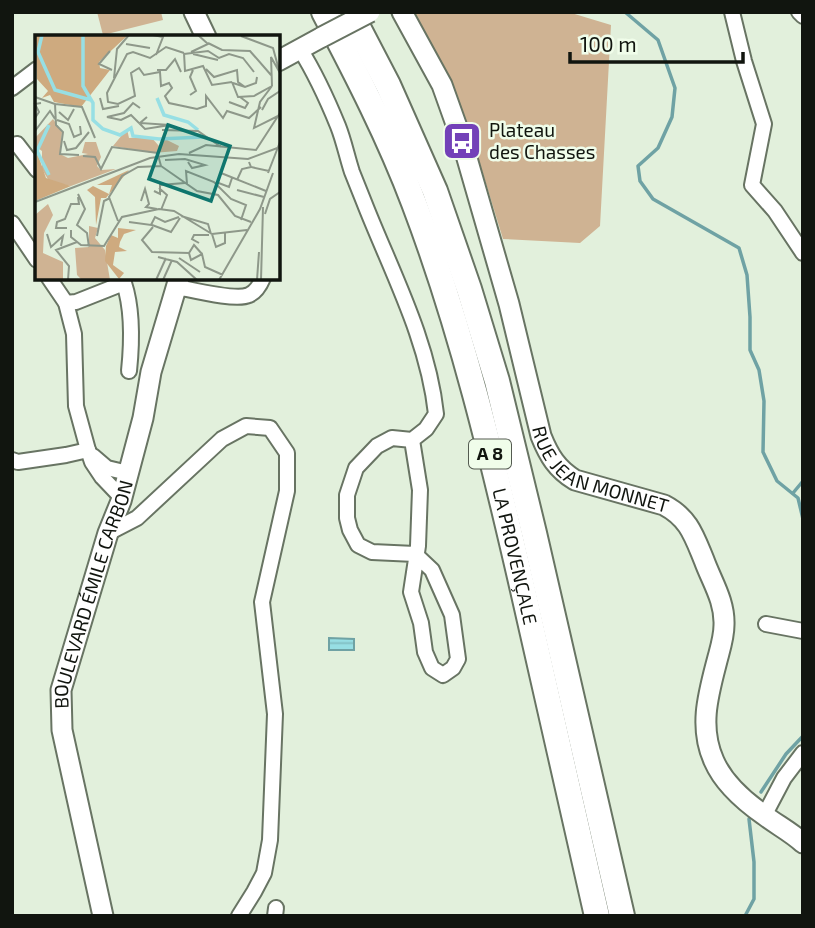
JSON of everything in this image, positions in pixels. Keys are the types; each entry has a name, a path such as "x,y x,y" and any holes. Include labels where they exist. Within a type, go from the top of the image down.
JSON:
{"highway":[{"name":"LA PROVENÇALE","path":"324,12 373,108 414,202 447,295 506,516 597,916"},
{"name":"LA PROVENÇALE","path":"350,12 388,85 435,191 497,381 622,916"}],"street":[{"path":"194,12 205,35"},
{"path":"280,60 370,12"},
{"name":"RUE JEAN MONNET","path":"402,12 442,85 456,123 509,304 547,452 555,464 575,480 664,505 677,512 695,537 720,595 724,623 704,722 714,761 737,793 803,843"},
{"path":"733,12 744,61 764,124 752,185 775,211 803,253"},
{"path":"300,49 312,68 339,128 352,172 411,314 433,386 436,414 426,429 412,440 392,438 377,446 356,468 346,495 347,518 358,545 372,552 415,554 432,570 452,615 458,659 453,668 443,675 432,668 425,652 421,623 411,592 415,554 418,546 420,490 412,440"},
{"path":"12,88 35,71"},
{"path":"17,144 35,167"},
{"path":"12,223 35,257"},
{"path":"50,280 66,303 75,334 76,406 88,450 102,477 121,498"},
{"path":"66,303 76,302 123,280 129,297 132,348 129,371"},
{"path":"178,283 238,298 251,295 262,280"},
{"name":"BOULEVARD ÉMILE CARBON","path":"103,916 62,730 61,690 121,498 143,418 151,372 178,283"},
{"path":"108,533 137,518 222,439 246,426 270,428 286,453 287,491 262,602 275,714 270,840 264,873 239,916"},
{"path":"88,450 107,468 128,473"},
{"path":"12,460 18,462 88,450"},
{"path":"766,624 803,631"},
{"path":"764,816 784,778 803,753"}],"shaded area":[{"path":"97,12 161,12 163,20 103,35"},
{"path":"406,12 568,12 611,25 600,226 580,243 503,239 472,138"}],"water":[{"path":"329,638 354,639 354,650 329,650"}],"waterway":[{"path":"625,12 658,40 675,88 672,117 658,148 638,166 640,181 653,199 739,248 747,275 750,350 759,370 764,401 763,452 777,481 798,498 803,519"},
{"path":"793,493 803,481"},
{"path":"761,792 786,754 803,736"},
{"path":"745,916 754,899 754,862 749,819"}],"place":[{"name":"Plateau des Chasses","path":"462,141"}]}
